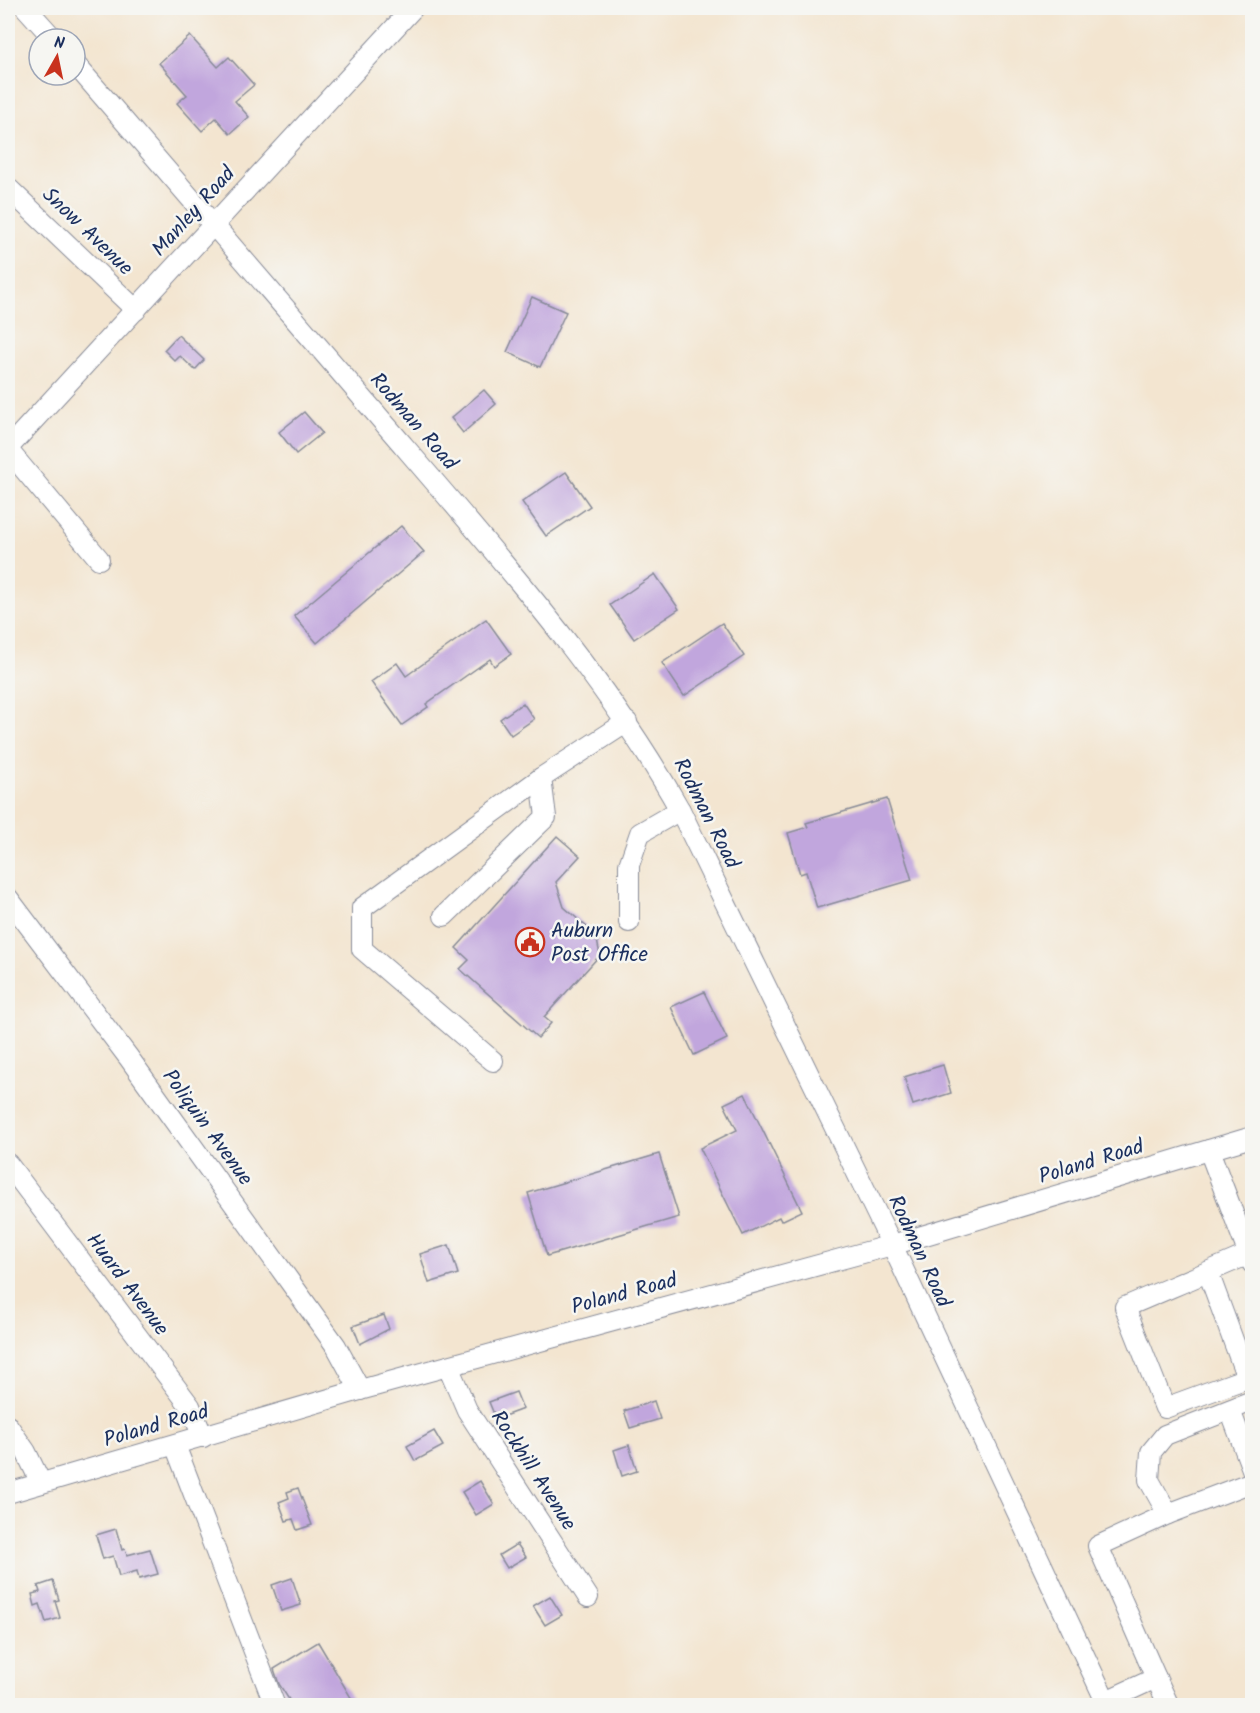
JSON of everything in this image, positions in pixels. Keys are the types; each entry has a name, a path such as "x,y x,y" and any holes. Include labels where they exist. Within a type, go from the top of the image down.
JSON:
{"street":[{"path":"26,8 43,27"},
{"name":"Manley Road","path":"8,449 413,8"},
{"name":"Rodman Road","path":"87,78 493,551 582,658 627,722 680,810 892,1245 1107,1703"},
{"name":"Snow Avenue","path":"8,188 135,310"},
{"path":"8,449 99,559"},
{"path":"493,1061 362,949 362,908 541,778 627,722"},
{"path":"444,916 546,817 541,778"},
{"path":"629,922 629,865 640,833 680,810"},
{"name":"Poliquin Avenue","path":"8,898 129,1058 279,1266 336,1346 360,1390"},
{"name":"Poland Road","path":"8,1493 360,1390 892,1245 1252,1137"},
{"path":"1208,1272 1247,1378 1166,1408 1125,1307 1208,1272 1252,1260 1209,1150"},
{"name":"Huard Avenue","path":"8,1164 190,1406 203,1437"},
{"name":"Rockhill Avenue","path":"448,1366 467,1410 588,1597"},
{"path":"1168,1514 1149,1480 1151,1452 1165,1435 1252,1401"},
{"path":"1230,1410 1252,1469"},
{"path":"8,1426 26,1452 41,1483"},
{"path":"175,1445 276,1706"},
{"path":"1169,1706 1098,1546 1168,1514 1252,1482"},
{"path":"1107,1703 1156,1678"}],"building":[{"path":"190,36 218,67 229,57 254,85 235,101 249,117 230,134 216,118 202,131 177,103 187,95 159,63"},
{"path":"532,297 566,312 540,367 507,352"},
{"path":"178,335 204,360 195,370 180,356 175,361 164,350"},
{"path":"484,390 496,404 463,433 451,418"},
{"path":"304,412 322,433 296,454 279,432"},
{"path":"566,472 590,506 546,536 522,502"},
{"path":"401,526 424,552 317,643 294,616"},
{"path":"655,574 679,609 634,639 610,605"},
{"path":"486,619 511,654 494,666 490,659 426,704 428,707 402,725 371,682 397,663 406,676"},
{"path":"722,623 744,656 684,696 662,663"},
{"path":"523,703 534,719 511,735 500,719"},
{"path":"887,799 912,880 817,908 806,872 800,874 788,833 808,827 806,823"},
{"name":"Auburn Post Office","path":"557,836 580,856 556,882 564,907 596,935 600,955 544,1017 551,1023 538,1038 460,969 469,960 456,948"},
{"path":"704,992 727,1039 694,1055 671,1007"},
{"path":"943,1065 951,1093 913,1105 904,1077"},
{"path":"745,1094 802,1211 781,1221 779,1217 743,1235 700,1148 737,1130 724,1104"},
{"path":"659,1154 679,1217 547,1256 528,1193"},
{"path":"449,1245 458,1274 429,1283 420,1254"},
{"path":"384,1315 389,1329 360,1344 353,1326"},
{"path":"516,1392 523,1409 496,1419 489,1402"},
{"path":"654,1401 660,1419 630,1428 624,1411"},
{"path":"434,1431 443,1446 415,1461 407,1446"},
{"path":"629,1445 637,1471 622,1476 614,1450"},
{"path":"480,1481 494,1504 476,1515 462,1492"},
{"path":"298,1488 312,1525 297,1530 293,1519 286,1521 279,1502 289,1498 287,1492"},
{"path":"116,1529 122,1550 125,1549 127,1555 150,1549 158,1574 139,1579 137,1571 119,1576 113,1556 103,1559 96,1535"},
{"path":"517,1544 526,1557 507,1568 499,1555"},
{"path":"292,1578 301,1605 281,1611 272,1585"},
{"path":"53,1581 59,1600 55,1601 60,1618 46,1622 40,1604 35,1606 32,1594 40,1592 38,1586"},
{"path":"550,1596 562,1615 545,1625 533,1606"},
{"path":"318,1642 356,1706 293,1706 279,1684 274,1669"}],"place":[{"name":"Auburn Post Office","path":"530,942"}]}
